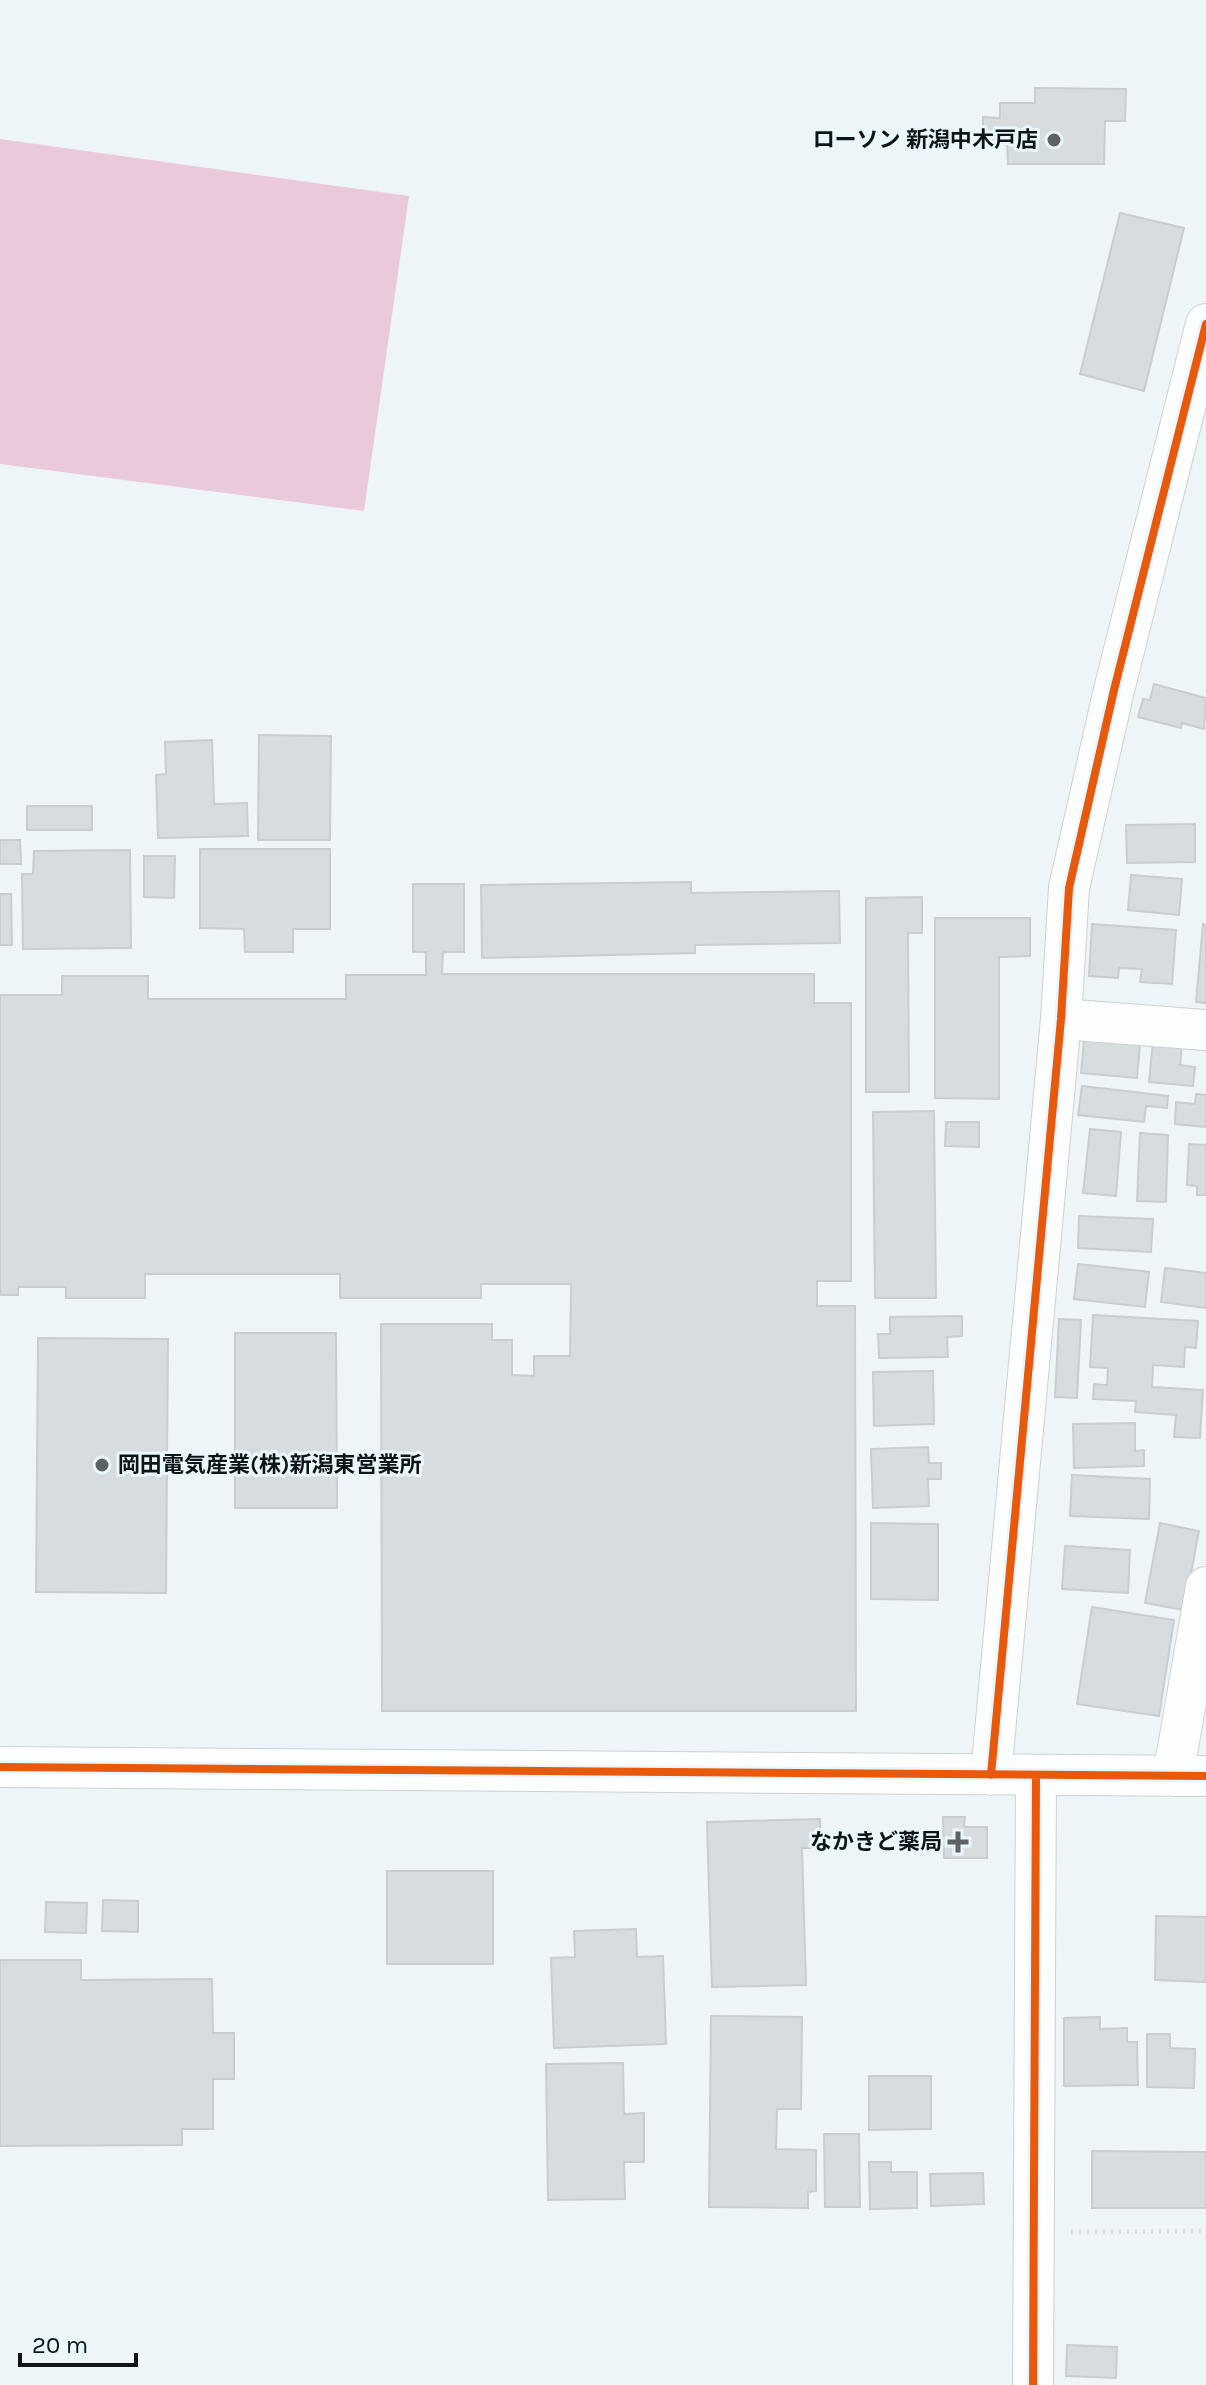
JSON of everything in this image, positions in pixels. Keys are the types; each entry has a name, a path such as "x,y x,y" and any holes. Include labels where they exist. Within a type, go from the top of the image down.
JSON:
{"street":[{"path":"991,1775 1061,1019 1069,888 1114,690 1200,372 1206,324"},
{"path":"1061,1019 1206,1030"},
{"path":"0,1767 1190,1776 1206,1587"},
{"path":"1033,2385 1036,1776"}],"path":[{"path":"1034,2232 1206,2231"}],"shaded area":[{"path":"0,139 409,196 364,511 0,464"}],"building":[{"path":"1035,88 1126,89 1125,121 1105,121 1104,164 1008,164 1007,139 983,139 983,117 1000,118 1000,103 1035,103"},
{"path":"1120,213 1184,228 1144,391 1080,374"},
{"path":"1154,684 1206,698 1204,729 1182,723 1181,728 1138,717 1143,699 1150,700"},
{"path":"259,735 331,736 330,840 258,840"},
{"path":"212,740 214,804 247,803 248,836 158,838 156,775 166,774 165,742"},
{"path":"27,806 92,806 92,830 27,830"},
{"path":"1195,824 1195,862 1127,863 1126,825"},
{"path":"0,840 20,840 21,864 0,864"},
{"path":"200,849 330,849 330,929 293,929 293,952 245,952 244,929 200,928"},
{"path":"130,850 131,948 23,949 22,874 33,874 34,851"},
{"path":"144,856 175,856 174,898 144,897"},
{"path":"1131,875 1182,879 1179,915 1128,910"},
{"path":"691,882 691,893 839,891 840,943 695,945 695,953 482,958 481,885"},
{"path":"413,884 464,884 464,952 443,952 442,974 814,974 814,1003 851,1003 851,1281 817,1281 817,1306 855,1306 856,1711 382,1711 381,1324 492,1324 492,1340 512,1340 512,1375 534,1376 534,1356 570,1356 571,1284 481,1284 481,1298 340,1298 340,1274 145,1274 145,1298 66,1298 66,1287 18,1287 18,1295 0,1295 0,995 62,995 62,976 148,976 148,999 346,999 346,975 426,975 426,952 413,952"},
{"path":"0,894 11,894 12,945 0,945"},
{"path":"922,897 922,933 908,933 909,1092 866,1092 866,898"},
{"path":"935,918 1030,918 1030,956 999,957 999,1099 935,1098"},
{"path":"1092,924 1176,930 1172,984 1140,982 1142,969 1119,968 1118,978 1089,976"},
{"path":"1203,924 1206,925 1206,1003 1196,1002"},
{"path":"1084,1039 1140,1044 1137,1078 1081,1073"},
{"path":"1153,1042 1182,1046 1180,1065 1195,1067 1193,1086 1149,1082"},
{"path":"1082,1086 1168,1096 1167,1108 1146,1106 1144,1122 1078,1115"},
{"path":"1196,1094 1206,1095 1206,1127 1175,1124 1176,1102 1195,1104"},
{"path":"934,1111 936,1298 875,1298 873,1112"},
{"path":"946,1122 979,1122 979,1147 945,1146"},
{"path":"1090,1129 1121,1132 1116,1196 1083,1193"},
{"path":"1140,1133 1168,1135 1166,1202 1137,1201"},
{"path":"1189,1144 1206,1145 1206,1195 1197,1195 1197,1186 1187,1185"},
{"path":"1079,1216 1153,1219 1151,1252 1078,1248"},
{"path":"1078,1264 1149,1272 1145,1307 1074,1299"},
{"path":"1165,1268 1206,1273 1206,1308 1161,1302"},
{"path":"1093,1315 1198,1321 1196,1348 1185,1347 1184,1367 1153,1365 1152,1387 1203,1390 1200,1438 1174,1437 1176,1415 1135,1412 1136,1401 1093,1399 1094,1384 1107,1385 1108,1368 1090,1367"},
{"path":"962,1316 962,1336 947,1337 948,1357 879,1358 878,1334 890,1334 890,1317"},
{"path":"1059,1319 1081,1320 1077,1398 1055,1397"},
{"path":"235,1333 336,1333 337,1508 235,1508"},
{"name":"岡田電気産業(株)新潟東営業所","path":"38,1338 168,1339 166,1593 36,1592"},
{"path":"933,1371 934,1424 874,1426 873,1372"},
{"path":"1135,1423 1135,1451 1144,1450 1144,1466 1074,1468 1073,1424"},
{"path":"928,1447 929,1463 941,1463 941,1479 928,1479 929,1506 873,1508 871,1449"},
{"path":"1072,1475 1150,1479 1149,1519 1070,1516"},
{"path":"871,1523 938,1524 938,1600 871,1599"},
{"path":"1160,1523 1199,1531 1184,1610 1145,1603"},
{"path":"1065,1546 1130,1550 1128,1593 1062,1589"},
{"path":"1092,1607 1174,1620 1159,1716 1077,1704"},
{"path":"943,1817 965,1817 964,1827 987,1827 987,1858 944,1858"},
{"path":"820,1819 821,1848 802,1848 806,1985 712,1987 707,1822"},
{"path":"387,1871 493,1871 493,1964 387,1964"},
{"path":"103,1900 138,1901 138,1932 102,1931"},
{"path":"46,1902 87,1903 86,1933 45,1932"},
{"path":"1156,1916 1206,1917 1206,1982 1155,1980"},
{"path":"636,1929 637,1957 663,1956 666,2044 554,2048 551,1958 575,1957 574,1931"},
{"path":"0,1960 81,1960 81,1980 212,1979 213,2033 234,2033 234,2079 213,2079 213,2129 182,2129 182,2145 0,2146"},
{"path":"711,2016 802,2017 801,2109 777,2109 776,2149 816,2150 816,2191 808,2192 808,2208 709,2207"},
{"path":"1100,2017 1100,2029 1127,2028 1127,2042 1137,2042 1138,2085 1064,2086 1064,2018"},
{"path":"1147,2034 1170,2034 1170,2048 1195,2049 1194,2088 1147,2087"},
{"path":"623,2063 624,2114 644,2113 644,2162 624,2162 625,2199 548,2200 546,2064"},
{"path":"869,2076 931,2076 931,2129 869,2130"},
{"path":"824,2134 859,2134 860,2207 825,2207"},
{"path":"1092,2151 1206,2152 1206,2208 1092,2208"},
{"path":"869,2162 891,2162 891,2172 917,2172 917,2208 870,2209"},
{"path":"983,2173 984,2204 931,2206 930,2174"},
{"path":"1067,2345 1117,2347 1116,2378 1066,2376"}],"cycle path":[{"path":"991,1775 1061,1019 1069,888 1114,690 1206,324"},
{"path":"0,1767 1206,1776"},
{"path":"1033,2385 1036,1776"}],"place":[{"name":"ローソン 新潟中木戸店","path":"1054,140"},
{"name":"岡田電気産業(株)新潟東営業所","path":"102,1465"},
{"name":"なかきど薬局","path":"958,1842"}]}
